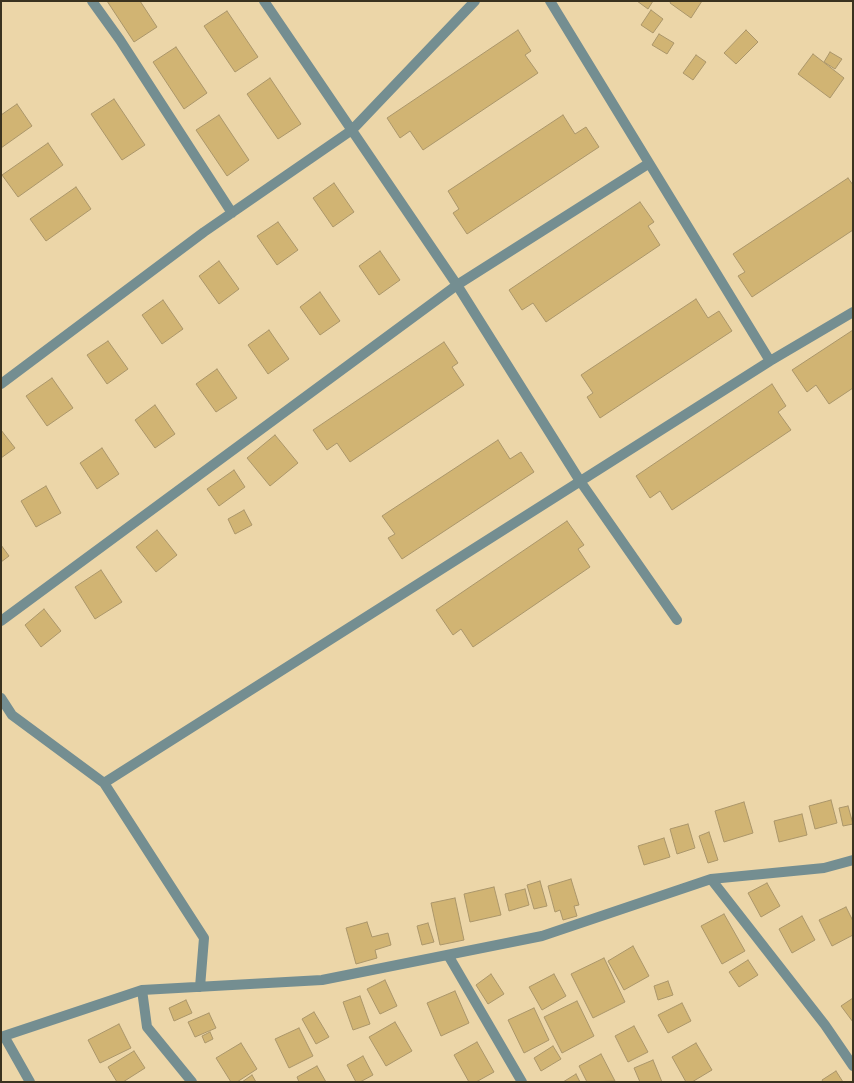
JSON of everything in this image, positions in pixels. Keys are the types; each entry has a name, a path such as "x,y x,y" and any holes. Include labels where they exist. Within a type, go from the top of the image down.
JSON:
{"street":[{"path":"92,1 120,40 232,213"},
{"path":"264,1 457,285 580,481 677,620"},
{"path":"1,384 204,232 352,130 475,1"},
{"path":"550,1 648,164 770,360"},
{"path":"1,621 457,285 648,164"},
{"path":"104,783 770,360 853,312"},
{"path":"1,698 12,715 104,783 204,938 200,986"},
{"path":"30,1082 3,1036 142,990 322,980 542,936 711,879 824,868 853,860"},
{"path":"711,879 849,1053 853,1066"},
{"path":"448,955 522,1082"},
{"path":"142,990 147,1027 192,1082"}],"building":[{"path":"107,1 140,1 157,27 134,42"},
{"path":"637,1 653,1 648,9"},
{"path":"671,1 702,1 691,18 670,3"},
{"path":"651,10 663,19 653,33 641,25"},
{"path":"227,11 258,57 235,72 204,26"},
{"path":"518,30 531,51 525,55 538,73 423,150 410,131 400,138 387,118"},
{"path":"746,30 758,42 736,64 724,53"},
{"path":"659,34 674,43 667,54 652,45"},
{"path":"176,47 207,93 184,109 153,62"},
{"path":"830,52 842,59 835,69 824,62"},
{"path":"813,54 844,78 830,98 798,74"},
{"path":"696,55 706,62 693,80 683,73"},
{"path":"270,78 301,124 278,139 247,94"},
{"path":"114,99 145,145 122,160 91,114"},
{"path":"17,104 32,126 1,148 1,115"},
{"path":"219,115 249,160 227,176 196,130"},
{"path":"563,115 575,134 586,127 599,147 467,234 453,213 459,209 448,191"},
{"path":"48,143 63,165 18,197 2,175"},
{"path":"848,178 853,185 853,230 752,297 738,276 745,272 733,254"},
{"path":"334,183 354,212 333,227 313,198"},
{"path":"76,187 91,209 46,241 30,219"},
{"path":"640,202 654,222 648,226 660,245 546,322 533,303 522,310 509,290"},
{"path":"278,222 298,250 277,265 257,236"},
{"path":"380,251 400,280 379,295 359,266"},
{"path":"219,261 239,289 219,304 199,276"},
{"path":"320,292 340,321 320,335 300,307"},
{"path":"696,299 708,318 719,311 732,331 600,418 587,397 593,393 581,375"},
{"path":"163,300 183,329 162,344 142,315"},
{"path":"269,330 289,359 268,374 248,345"},
{"path":"853,330 853,388 829,404 816,385 807,392 792,370"},
{"path":"108,341 128,369 107,384 87,355"},
{"path":"444,342 458,363 452,367 464,385 350,462 337,443 327,450 313,430"},
{"path":"217,369 237,398 216,412 196,384"},
{"path":"52,378 73,408 47,426 26,396"},
{"path":"772,384 786,406 778,412 791,430 672,510 660,491 650,498 636,476"},
{"path":"155,405 175,434 155,448 135,420"},
{"path":"1,430 15,448 1,458"},
{"path":"275,435 298,463 270,486 247,458"},
{"path":"498,440 510,459 521,452 534,472 402,559 388,538 395,534 382,516"},
{"path":"102,448 119,474 97,489 80,463"},
{"path":"234,470 245,487 219,506 207,489"},
{"path":"46,486 61,513 36,527 21,501"},
{"path":"244,510 252,525 235,534 228,519"},
{"path":"567,521 584,545 578,549 590,567 473,647 461,629 453,635 436,610"},
{"path":"157,530 177,555 156,572 136,547"},
{"path":"1,545 9,556 1,562"},
{"path":"101,570 122,602 95,619 75,587"},
{"path":"44,609 61,631 41,647 25,625"},
{"path":"831,800 837,823 815,829 809,806"},
{"path":"744,802 753,833 724,842 715,811"},
{"path":"848,806 853,824 843,826 839,808"},
{"path":"802,814 807,835 779,842 774,821"},
{"path":"688,824 695,848 677,854 670,829"},
{"path":"709,832 718,860 708,863 699,836"},
{"path":"664,838 670,857 644,865 638,846"},
{"path":"571,879 579,905 574,906 577,916 563,920 560,910 555,912 548,886"},
{"path":"540,881 547,906 534,909 527,885"},
{"path":"767,883 780,906 761,917 748,893"},
{"path":"494,887 501,915 470,922 464,894"},
{"path":"525,889 529,905 509,911 505,894"},
{"path":"455,898 464,940 440,945 431,903"},
{"path":"846,907 853,921 853,935 832,946 819,920"},
{"path":"724,914 745,951 722,964 701,926"},
{"path":"802,916 815,940 792,953 779,929"},
{"path":"367,922 372,937 388,933 391,945 375,950 377,958 356,964 346,928"},
{"path":"428,923 434,942 422,945 417,926"},
{"path":"633,946 649,976 624,990 608,961"},
{"path":"604,958 625,1002 593,1018 571,974"},
{"path":"748,960 758,975 739,987 729,972"},
{"path":"491,974 504,994 488,1004 476,985"},
{"path":"554,974 566,996 542,1010 529,987"},
{"path":"385,980 397,1006 380,1014 367,989"},
{"path":"668,981 673,995 658,1000 654,986"},
{"path":"455,991 469,1023 441,1036 427,1003"},
{"path":"360,996 370,1024 353,1030 343,1002"},
{"path":"853,998 853,1022 841,1006"},
{"path":"186,1000 192,1013 174,1021 169,1008"},
{"path":"577,1001 594,1036 562,1053 544,1017"},
{"path":"682,1003 691,1021 668,1033 658,1015"},
{"path":"534,1008 549,1040 524,1053 508,1020"},
{"path":"314,1012 329,1037 316,1044 302,1019"},
{"path":"209,1013 216,1028 195,1037 188,1022"},
{"path":"395,1022 412,1051 386,1066 369,1037"},
{"path":"119,1024 131,1048 100,1063 88,1040"},
{"path":"634,1026 648,1052 628,1062 615,1036"},
{"path":"299,1028 313,1056 289,1068 275,1039"},
{"path":"210,1032 213,1039 205,1043 202,1036"},
{"path":"477,1042 494,1072 476,1082 469,1082 454,1055"},
{"path":"241,1043 257,1069 237,1082 231,1082 216,1058"},
{"path":"696,1043 712,1070 692,1082 686,1082 672,1057"},
{"path":"553,1046 561,1059 541,1071 534,1058"},
{"path":"134,1051 145,1068 123,1082 117,1082 108,1067"},
{"path":"601,1054 615,1081 587,1082 579,1066"},
{"path":"363,1056 373,1075 360,1082 356,1082 347,1065"},
{"path":"653,1060 662,1082 640,1082 634,1068"},
{"path":"317,1066 326,1082 299,1082 297,1077"},
{"path":"836,1071 843,1082 823,1082 822,1080"},
{"path":"576,1074 580,1082 563,1082"},
{"path":"252,1075 256,1082 242,1082"}]}
